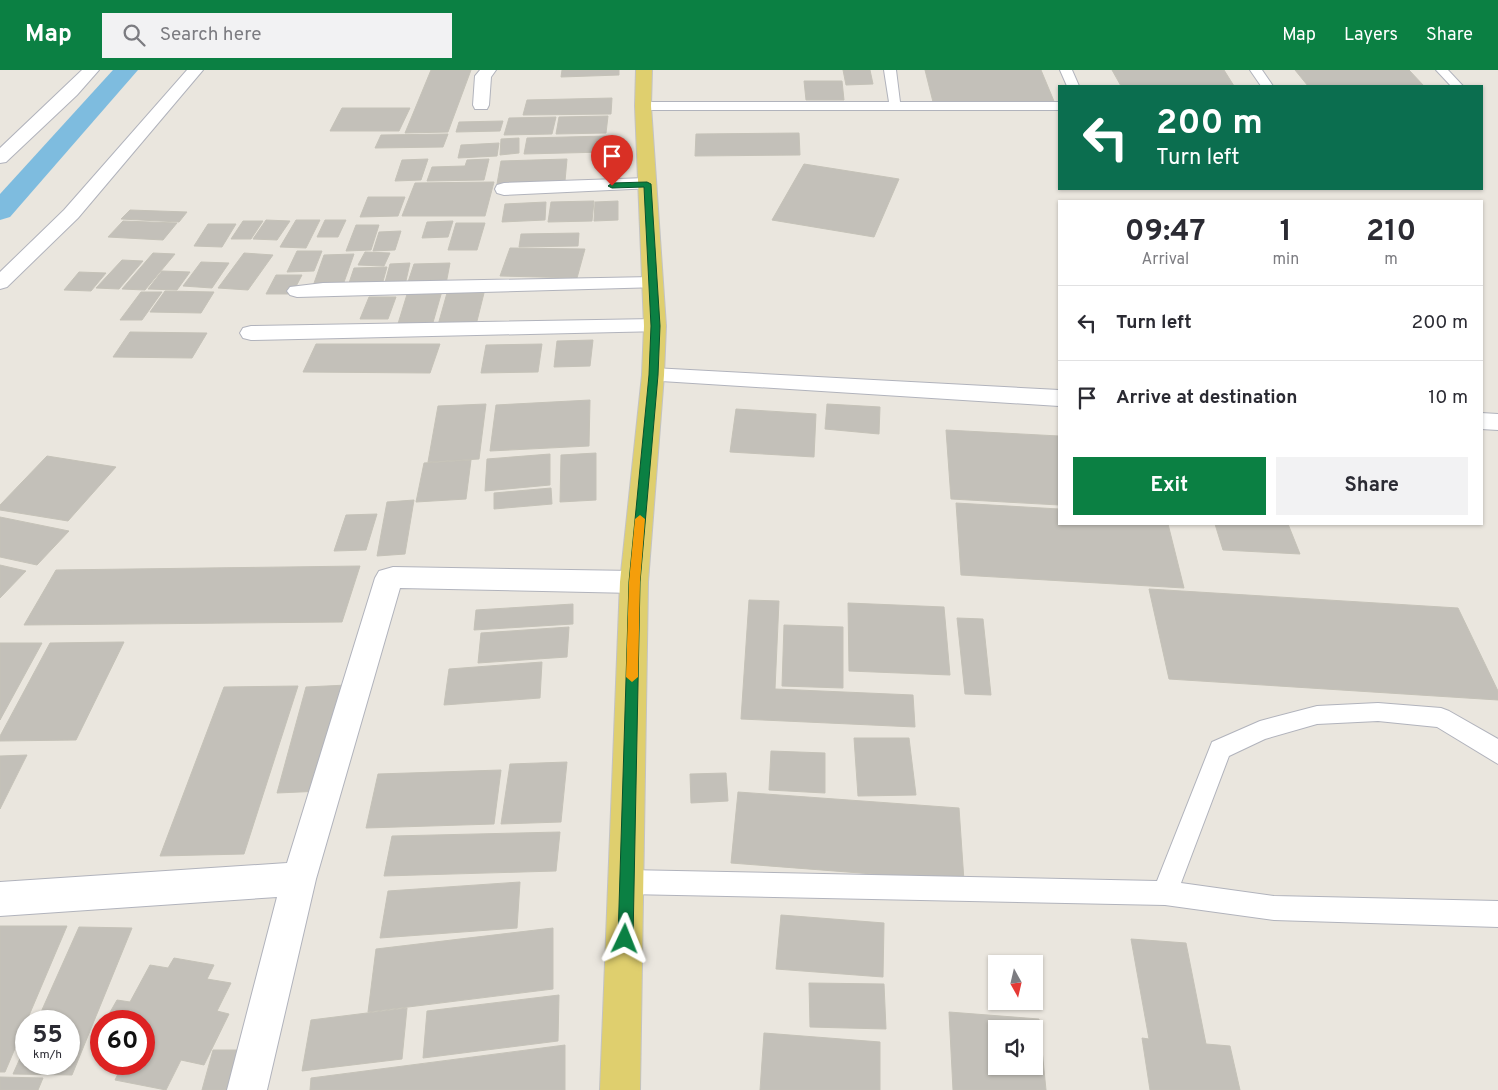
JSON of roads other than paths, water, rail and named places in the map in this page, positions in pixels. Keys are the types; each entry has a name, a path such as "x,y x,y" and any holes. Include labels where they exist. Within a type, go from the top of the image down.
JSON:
{"main road":[{"path":"620,1090 634,582 653,375 655,326 643,106 644,70"}],"street":[{"path":"0,158 71,92 91,70"},
{"path":"0,283 71,214 195,70"},
{"path":"481,105 483,76 488,70"},
{"path":"504,189 647,184"},
{"path":"298,292 323,289 653,283"},
{"path":"251,333 655,326"},
{"path":"653,375 1058,398"},
{"path":"1483,421 1498,422"},
{"path":"247,1090 299,879 389,578 634,582"},
{"path":"0,899 299,879"}],"lane":[{"path":"890,70 895,106"},
{"path":"1066,70 1073,85"},
{"path":"1256,70 1266,85"},
{"path":"1442,70 1456,85"},
{"path":"643,106 1058,106"},
{"path":"1165,893 1220,748 1260,731 1317,715 1378,712 1414,715 1441,718 1493,748 1498,754"},
{"path":"627,882 1165,893 1274,908 1498,914"}],"waterway":[{"path":"0,211 126,70"}]}
